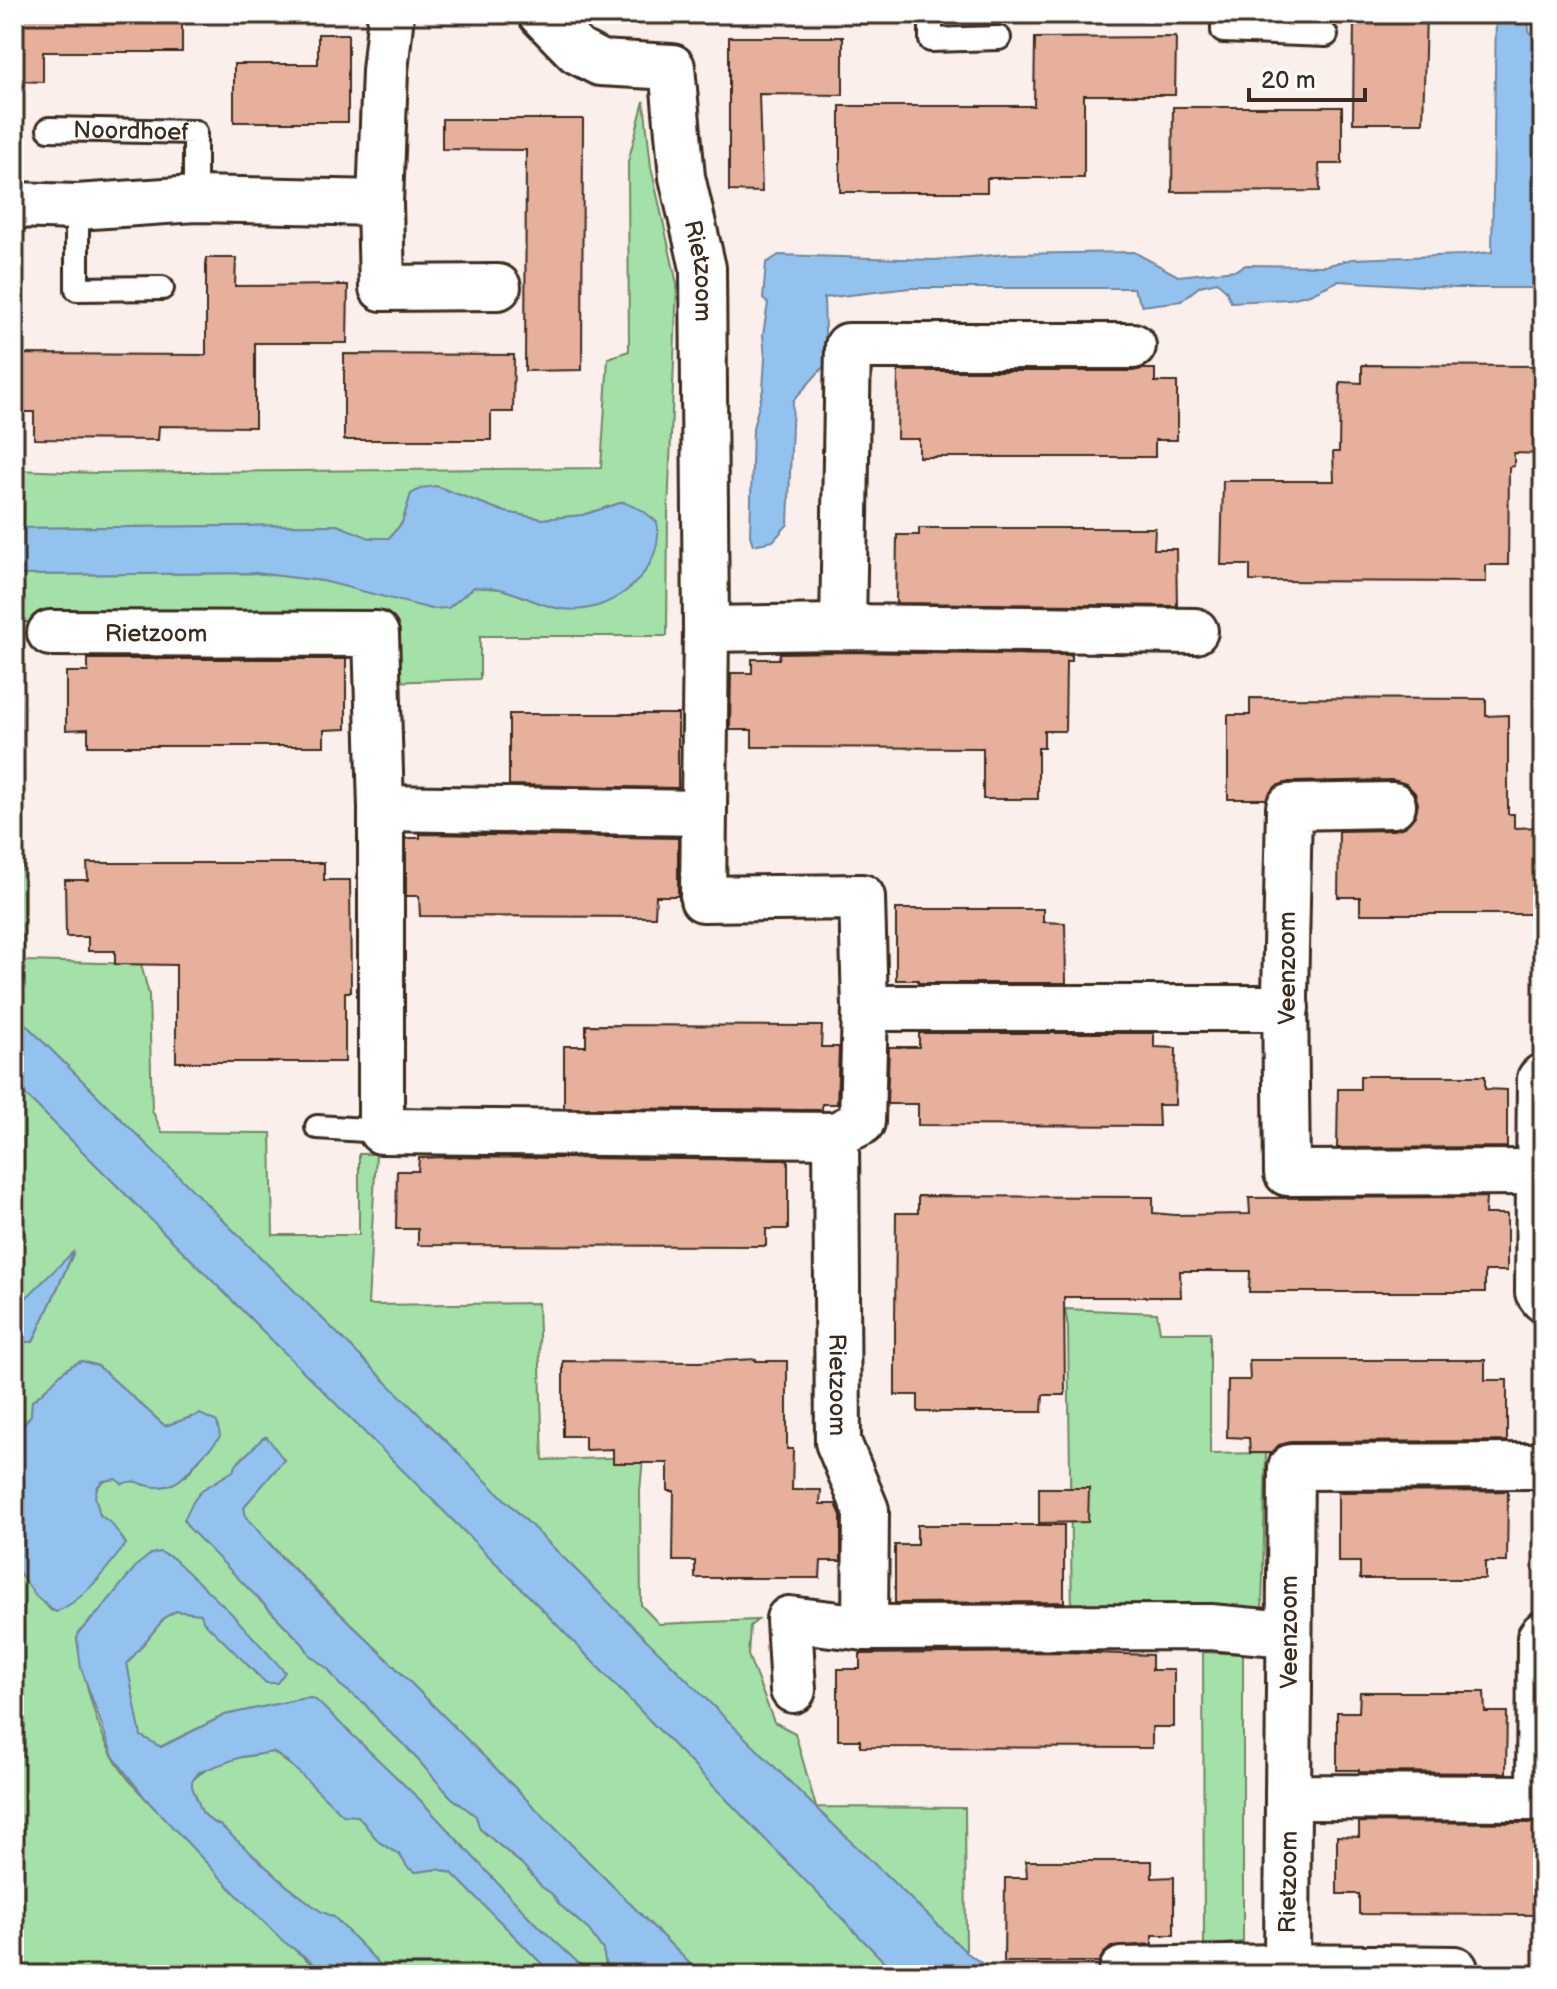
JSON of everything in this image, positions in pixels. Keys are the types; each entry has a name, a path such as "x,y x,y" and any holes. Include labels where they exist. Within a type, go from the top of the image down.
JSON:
{"street":[{"path":"391,14 385,71 380,203 382,288 498,287"},
{"name":"Rietzoom","path":"541,14 577,51 600,63 672,67 682,177 703,268 706,629 703,899 862,897 865,1008 862,1122 836,1135 838,1442 866,1510 865,1628"},
{"path":"14,205 77,207 195,199 380,203"},
{"path":"843,627 848,346 1133,346"},
{"path":"706,629 843,627 1195,631"},
{"name":"Rietzoom","path":"50,633 376,634 381,808 381,1131"},
{"name":"Veenzoom","path":"1393,805 1289,807 1287,1173 1539,1172"},
{"path":"381,808 703,813"},
{"path":"865,1008 1286,1008"},
{"path":"1543,1076 1540,1079 1538,1292 1543,1299"},
{"path":"381,1131 836,1135"},
{"name":"Veenzoom","path":"1288,1797 1291,1467 1543,1466"},
{"path":"793,1690 789,1619 865,1628 1210,1627 1289,1634"},
{"path":"1288,1797 1541,1798 1540,1638 1543,1634"},
{"name":"Rietzoom","path":"1287,1967 1288,1797"},
{"name":"Rietzoom","path":"1121,1975 1122,1970 1287,1967 1455,1969 1455,1975"}],"lane":[{"path":"931,14 931,40 999,38"},
{"path":"1223,14 1223,31 1326,35"},
{"name":"Noordhoef","path":"49,129 195,132 195,199"},
{"path":"77,207 77,289 162,288"},
{"path":"317,1127 381,1131"}],"green space":[{"path":"644,101 651,167 677,284 668,512 667,636 480,636 480,679 385,682 382,626 19,622 24,961 141,964 149,995 152,1110 162,1132 271,1133 273,1235 359,1235 359,1154 376,1154 368,1305 538,1303 543,1460 643,1457 640,1491 641,1605 659,1624 758,1620 750,1626 748,1655 774,1722 795,1733 816,1807 965,1808 966,1952 815,1807 14,1013 14,575 256,573 323,581 448,608 474,587 501,589 563,609 623,502 583,515 543,519 505,512 436,486 411,494 402,523 389,538 370,539 337,525 14,528 14,470 97,473 601,468 608,358 629,351 628,162"},
{"path":"14,1083 531,1598 897,1975 701,1975 246,1518 244,1508 247,1503 284,1460 265,1437 237,1463 233,1472 202,1490 184,1520 189,1528 303,1644 310,1655 402,1742 451,1797 476,1816 480,1829 523,1865 560,1905 589,1930 603,1950 606,1964 601,1971 589,1973 529,1917 421,1801 311,1698 225,1715 160,1747 140,1736 127,1664 165,1617 176,1611 201,1614 257,1675 173,1558 105,1607 82,1629 77,1639 90,1698 105,1742 139,1792 273,1931 323,1975 14,1975 14,1565 36,1596 52,1611 98,1580 102,1570 126,1544 98,1511 95,1495 99,1485 118,1479 145,1485 186,1476 206,1451 191,1417 165,1426 98,1366 82,1361 67,1369 32,1401 31,1415 14,1439 14,1342 33,1342 73,1254 24,1300 14,1301 14,1246 26,1240 17,1203 14,1202"},
{"path":"1065,1309 1157,1313 1160,1332 1210,1332 1210,1454 1266,1453 1262,1612 1072,1615 1068,1327"},
{"path":"1203,1652 1243,1654 1243,1942 1204,1946"},
{"path":"273,1752 358,1816 379,1842 400,1855 408,1868 416,1872 439,1869 452,1873 553,1975 390,1975 334,1917 320,1911 287,1886 202,1812 192,1787 192,1781 200,1774 229,1760"}],"water":[{"path":"1496,14 1528,14 1529,31 1543,49 1543,127 1540,129 1543,284 1533,288 1456,288 1338,281 1290,299 1231,302 1226,290 1217,282 1200,286 1181,301 1142,306 1133,288 910,288 824,298 826,364 793,401 788,524 773,541 753,545 750,535 753,428 763,390 763,335 768,303 763,299 766,263 779,255 934,260 1007,254 1134,252 1178,276 1236,270 1246,265 1325,266 1352,259 1492,252"},
{"path":"436,486 505,512 543,519 583,515 623,502 642,510 657,522 658,540 644,573 631,586 599,605 581,609 556,608 501,589 474,587 448,608 431,609 323,581 256,573 14,575 14,528 337,525 370,538 389,538 402,523 411,494"},
{"path":"14,1013 815,1807 966,1952 998,1975 897,1975 531,1598 14,1083"},
{"path":"74,1251 33,1342 14,1342 14,1301 24,1300"},
{"path":"82,1361 98,1366 165,1426 200,1414 217,1422 220,1436 173,1484 152,1487 136,1482 122,1484 116,1479 103,1481 97,1487 95,1496 100,1515 112,1524 126,1544 86,1591 56,1612 36,1596 14,1565 14,1439 31,1415 32,1401 67,1369"},
{"path":"267,1437 284,1460 247,1503 244,1508 246,1517 282,1558 379,1651 701,1975 553,1975 452,1873 438,1869 416,1872 408,1868 400,1855 379,1842 358,1816 343,1815 288,1762 273,1752 241,1757 199,1772 192,1781 192,1787 202,1812 287,1886 320,1911 334,1917 390,1975 323,1975 311,1961 283,1941 146,1799 113,1756 81,1668 77,1639 79,1632 137,1565 151,1554 160,1552 173,1558 231,1613 285,1672 277,1683 266,1683 203,1621 201,1614 176,1611 165,1617 127,1664 141,1736 161,1747 225,1715 311,1698 421,1801 529,1917 589,1973 601,1971 606,1964 603,1950 589,1930 560,1905 523,1865 480,1829 476,1816 451,1797 402,1742 310,1655 303,1644 189,1528 184,1520 202,1490 233,1471"}],"building":[{"path":"14,14 182,14 182,52 43,52 43,82 14,81"},
{"path":"1354,14 1426,14 1423,123 1353,123"},
{"path":"318,34 348,34 348,122 234,122 234,64 318,64"},
{"path":"729,37 843,37 843,95 759,94 762,192 729,191"},
{"path":"1176,37 1175,95 1084,95 1084,178 987,178 987,192 840,192 840,106 1034,106 1035,38"},
{"path":"1173,107 1342,107 1342,164 1319,164 1320,191 1172,192"},
{"path":"442,119 583,119 582,370 525,371 526,150 442,149"},
{"path":"206,258 236,258 235,286 348,285 347,343 255,343 255,427 159,426 158,440 34,439 34,412 14,412 14,354 206,355"},
{"path":"344,354 514,355 513,412 491,412 491,440 344,440"},
{"path":"1362,365 1543,366 1542,454 1514,453 1514,466 1509,467 1508,565 1486,565 1486,582 1250,581 1250,565 1221,565 1223,481 1334,481 1333,452 1339,452 1340,382 1362,383"},
{"path":"1155,369 1155,382 1177,382 1177,440 1155,440 1155,457 919,457 919,439 897,439 898,371"},
{"path":"919,528 1155,528 1154,549 1176,549 1177,606 896,603 897,535 919,535"},
{"path":"780,653 1072,655 1072,661 1066,661 1065,731 1044,731 1044,748 1038,748 1038,799 983,799 983,748 752,747 752,730 730,730 731,673 752,673 752,659 779,659"},
{"path":"88,659 346,659 346,729 324,730 324,746 88,746 88,729 66,730 66,672 88,672"},
{"path":"1250,698 1486,699 1486,716 1508,715 1508,814 1514,814 1514,828 1542,827 1542,914 1360,914 1360,897 1338,897 1339,831 1405,827 1415,816 1418,804 1415,793 1406,784 1393,780 1289,782 1276,786 1266,799 1228,799 1228,715 1250,715"},
{"path":"509,714 678,714 678,788 509,785"},
{"path":"420,834 678,838 678,896 656,896 655,917 420,916 419,896 406,896 406,838 420,838"},
{"path":"87,863 324,863 324,880 350,880 351,992 345,992 345,1062 176,1062 176,965 115,964 115,951 88,951 88,937 66,937 65,880 88,880"},
{"path":"896,909 1043,909 1043,922 1065,923 1066,983 918,983 918,980 896,980"},
{"path":"586,1025 822,1026 821,1047 839,1047 837,1104 822,1104 822,1110 564,1108 564,1046 586,1046"},
{"path":"919,1033 1154,1033 1154,1047 1176,1048 1175,1105 1158,1105 1159,1126 918,1125 918,1104 887,1104 889,1047 919,1047"},
{"path":"1360,1076 1485,1076 1485,1089 1507,1090 1507,1147 1337,1148 1338,1089 1360,1089"},
{"path":"419,1158 788,1160 788,1229 766,1229 766,1246 418,1245 418,1229 396,1229 397,1171 418,1171"},
{"path":"918,1196 1153,1197 1153,1213 1175,1215 1250,1214 1249,1198 1486,1197 1485,1214 1507,1214 1507,1271 1485,1271 1485,1292 1249,1292 1250,1271 1180,1271 1181,1297 1064,1297 1065,1395 1043,1395 1042,1412 918,1412 918,1395 895,1395 895,1325 896,1213 918,1213"},
{"path":"1249,1360 1485,1360 1485,1380 1507,1380 1507,1441 1291,1442 1279,1445 1271,1453 1250,1453 1249,1438 1227,1437 1228,1380 1250,1380"},
{"path":"563,1361 699,1362 787,1361 787,1449 793,1449 792,1490 821,1490 820,1504 836,1504 841,1515 841,1561 821,1561 820,1578 695,1578 695,1561 673,1561 674,1491 668,1491 668,1463 613,1463 613,1449 585,1450 585,1436 563,1436"},
{"path":"1039,1488 1089,1488 1088,1522 1039,1523"},
{"path":"1508,1491 1507,1562 1485,1562 1485,1579 1360,1579 1360,1562 1338,1562 1338,1492"},
{"path":"917,1525 1064,1525 1064,1602 895,1603 895,1545 917,1545"},
{"path":"1064,1652 1152,1655 1152,1670 1174,1670 1174,1727 1152,1727 1152,1748 860,1747 860,1740 838,1740 838,1669 860,1669 860,1654"},
{"path":"1360,1692 1484,1692 1485,1712 1507,1712 1506,1773 1337,1770 1337,1712 1359,1712"},
{"path":"1359,1822 1539,1823 1540,1837 1543,1837 1543,1894 1539,1894 1539,1915 1359,1914 1359,1894 1337,1894 1337,1836 1359,1837"},
{"path":"1026,1861 1152,1861 1152,1878 1174,1877 1174,1935 1152,1935 1152,1944 1111,1947 1099,1962 1004,1962 1005,1878 1027,1878"}]}
